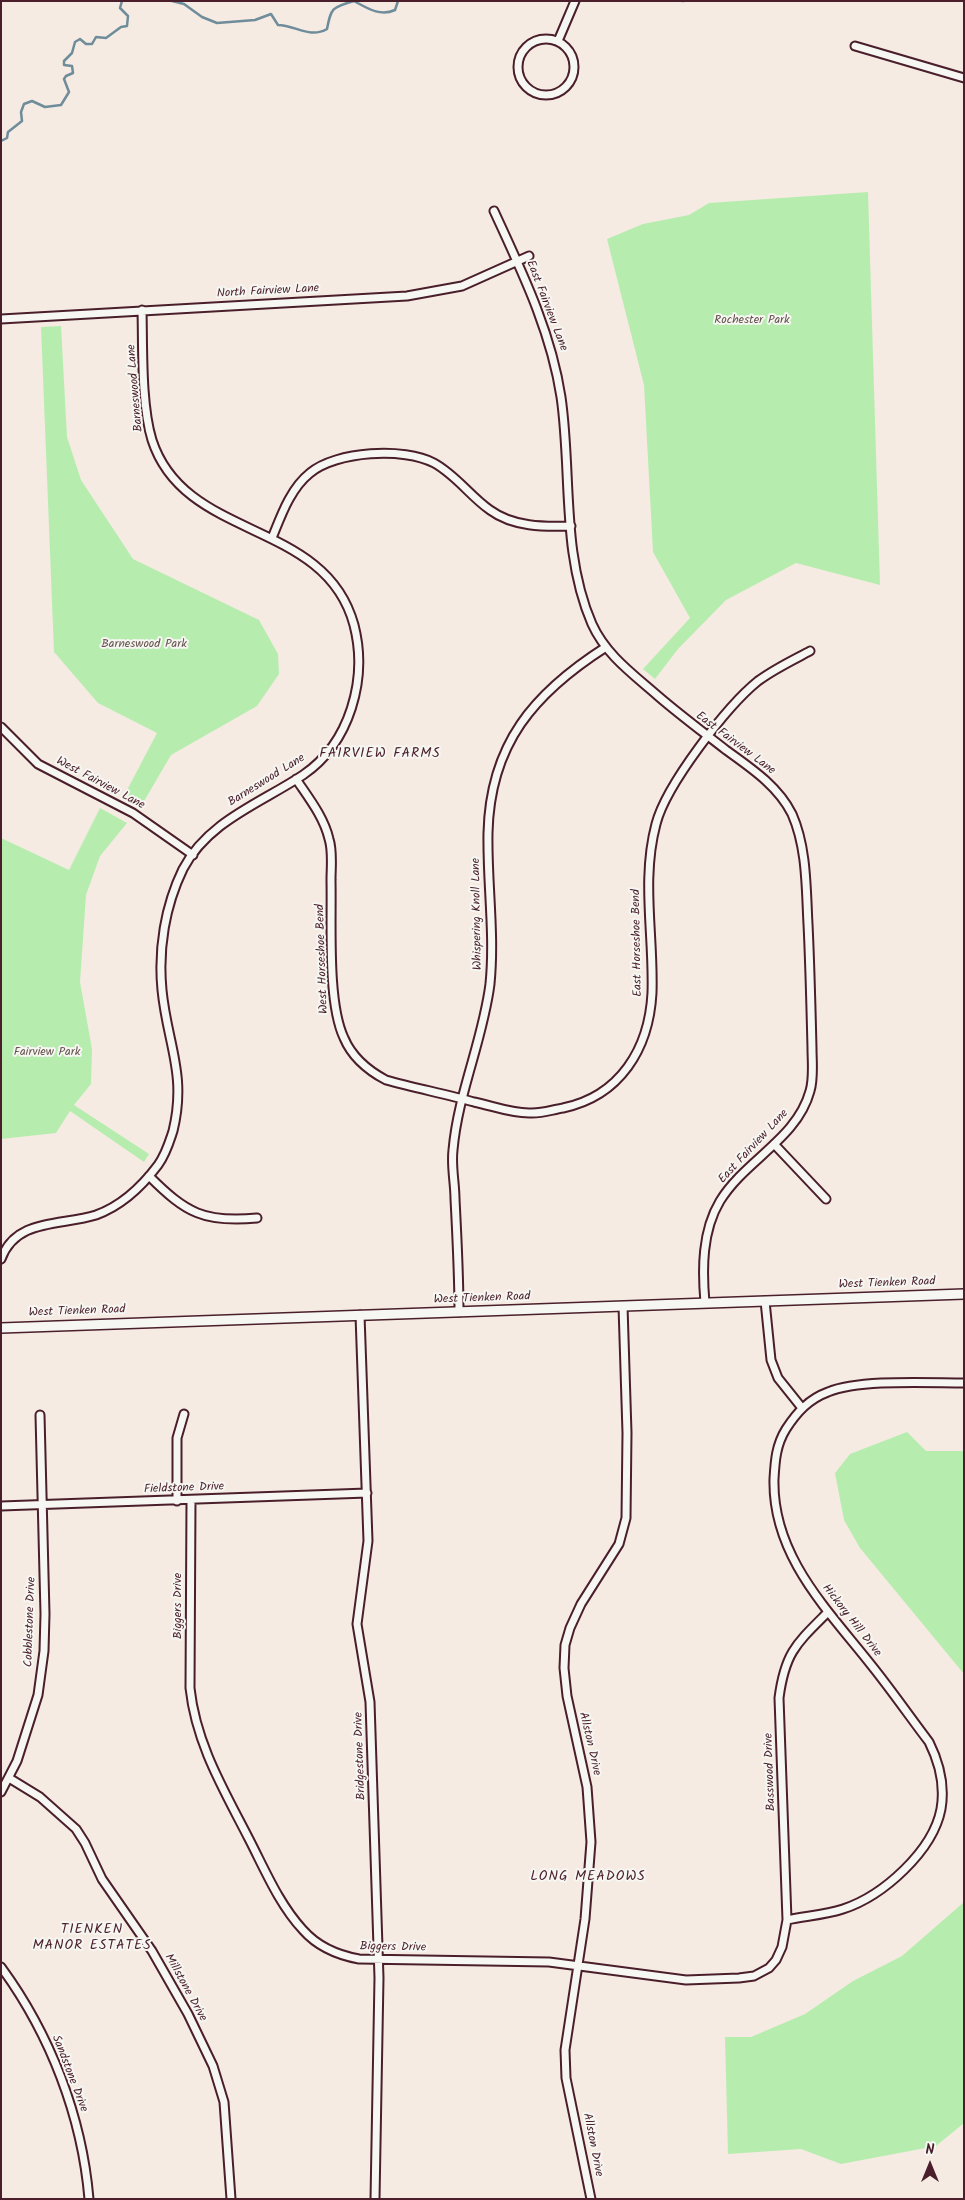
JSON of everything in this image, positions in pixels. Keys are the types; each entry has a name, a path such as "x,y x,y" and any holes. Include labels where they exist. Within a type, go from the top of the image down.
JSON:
{"street":[{"path":"558,41 575,1"},
{"path":"540,39 558,41 566,47 571,55 573,74 562,90 553,94 534,92 526,87 518,72 520,55 532,42 540,39"},
{"path":"855,46 964,78"},
{"name":"East Fairview Lane","path":"494,211 544,328 556,364 564,426 574,560 581,595 592,625 606,647 624,668 678,715 769,783 784,800 800,836 805,873 812,1072 810,1091 794,1123 735,1180 719,1202 708,1231 704,1250 705,1303"},
{"name":"North Fairview Lane","path":"1,319 407,296 462,286 529,256"},
{"name":"Barneswood Lane","path":"1,1259 10,1242 20,1232 98,1214 129,1195 149,1176 166,1153 177,1112 180,1086 162,991 162,949 165,920 176,886 185,866 193,855 231,816 296,779 323,756 344,726 356,692 359,671 357,645 349,610 338,588 328,576 299,552 200,503 186,494 160,457 152,439 147,410 142,310"},
{"path":"272,538 284,506 308,474 323,464 344,458 380,454 413,455 433,463 447,472 490,510 507,519 521,524 571,526"},
{"name":"Whispering Knoll Lane","path":"459,1312 453,1151 462,1099 486,1010 490,980 492,943 488,834 490,807 497,773 522,719 538,700 558,681 606,647"},
{"name":"East Horseshoe Bend","path":"462,1099 509,1112 530,1113 578,1105 614,1083 634,1059 644,1040 652,994 648,884 651,848 656,823 665,798 733,706 759,680 810,651"},
{"name":"West Fairview Lane","path":"1,727 38,764 133,813 193,855"},
{"name":"West Horseshoe Bend","path":"296,779 317,812 330,840 333,978 337,1019 344,1039 354,1056 375,1074 386,1080 462,1099"},
{"path":"774,1144 826,1199"},
{"path":"149,1176 180,1204 200,1215 233,1220 257,1218"},
{"name":"West Tienken Road","path":"1,1328 964,1294"},
{"path":"766,1301 771,1360 778,1378 802,1408"},
{"name":"Allston Drive","path":"591,2199 566,2078 566,2042 591,1870 588,1787 572,1722 564,1668 565,1645 570,1628 594,1582 619,1544 626,1518 627,1433 623,1306"},
{"name":"Bridgestone Drive","path":"360,1315 368,1541 357,1624 370,1702 379,1961 375,2199"},
{"name":"Hickory Hill Drive","path":"787,1920 843,1909 884,1887 921,1849 934,1829 941,1808 938,1761 929,1742 828,1612 802,1576 787,1548 774,1491 775,1455 782,1435 802,1408 812,1399 844,1387 964,1383"},
{"path":"177,1501 177,1438 184,1414"},
{"name":"Cobblestone Drive","path":"1,1792 9,1778 38,1695 44,1651 45,1614 40,1415"},
{"name":"Fieldstone Drive","path":"1,1506 367,1493"},
{"name":"Biggers Drive","path":"191,1500 190,1688 195,1720 205,1752 279,1897 303,1930 330,1951 359,1959 379,1961 491,1959 549,1962 686,1980 754,1976 769,1968 782,1947"},
{"name":"Basswood Drive","path":"782,1947 787,1920 779,1698 781,1683 789,1654 828,1612"},
{"name":"Millstone Drive","path":"9,1778 40,1797 76,1828 86,1843 102,1879 152,1951 188,2014 213,2066 224,2102 231,2199"},
{"name":"Sandstone Drive","path":"1,1967 25,2002 52,2055 72,2107 87,2176 89,2199"}],"green space":[{"name":"Rochester Park","path":"868,192 880,585 796,563 726,600 678,649 655,679 643,669 690,618 653,552 644,385 607,239 643,224 689,215 709,203"},
{"name":"Barneswood Park","path":"61,326 67,437 81,480 133,559 259,620 278,654 279,674 257,706 171,755 143,803 125,794 157,733 98,703 54,652 41,327"},
{"name":"Fairview Park","path":"100,808 127,823 100,856 86,895 80,982 92,1049 91,1084 74,1105 149,1154 144,1162 70,1111 56,1133 1,1139 1,838 69,870"},
{"path":"907,1432 926,1451 964,1451 964,1674 860,1548 844,1520 835,1473 850,1454"},
{"path":"964,1902 964,2123 936,2146 841,2164 801,2149 728,2154 725,2037 751,2037 805,2014 853,1981 902,1956"}],"waterway":[{"path":"1,141 7,138 8,132 22,121 21,112 24,104 32,101 45,107 61,105 69,92 64,79 73,73 72,66 64,65 64,61 72,53 75,42 80,39 86,44 92,44 96,37 106,38 121,27 127,26 128,16 120,8 122,1"},
{"path":"172,1 184,4 202,17 217,23 255,20 271,14 278,25 315,33 327,29 334,9 354,1"},
{"path":"354,1 374,11 384,13 395,10 398,1"}],"district":[{"name":"FAIRVIEW FARMS","path":"380,755"},
{"name":"LONG MEADOWS","path":"588,1878"},
{"name":"TIENKEN MANOR ESTATES","path":"92,1939"}]}
